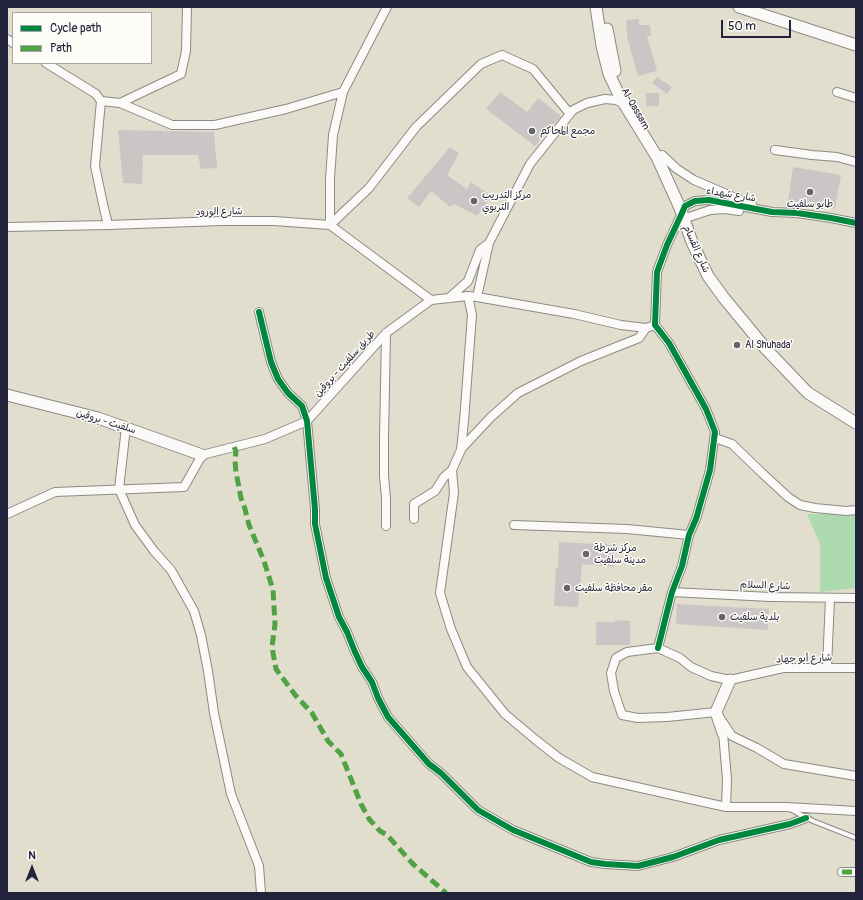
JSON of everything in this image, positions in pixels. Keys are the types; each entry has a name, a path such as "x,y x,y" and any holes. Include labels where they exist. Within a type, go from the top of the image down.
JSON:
{"main road":[{"name":"شارع القسام","path":"596,7 602,46 609,74 623,103 657,158 685,213 712,273 770,345 814,390 856,418"},
{"name":"Al-Qassam","path":"603,7 609,45 618,77 626,95 662,155 685,213"},
{"path":"739,7 856,46"},
{"path":"755,7 856,40"},
{"name":"شارع القسام","path":"685,213 692,242 708,276 724,298 766,349 808,394 856,423"},
{"name":"سلفيت - بروقين","path":"7,395 98,418 202,455"},
{"path":"723,733 716,712 730,680"}],"street":[{"path":"120,103 181,74 186,51 187,7"},
{"path":"330,226 330,179 333,135 343,92 387,7"},
{"path":"330,226 369,188 416,127 481,64 502,55 532,69 570,114"},
{"path":"48,64 96,94 101,101 95,166 108,225"},
{"path":"101,101 120,103 172,125 215,125 286,109 343,92"},
{"path":"837,92 856,98"},
{"path":"477,297 489,243 530,164 570,114 579,106 595,101 611,99 623,103"},
{"path":"775,150 836,157 856,162"},
{"path":"662,155 677,169 694,180 751,204 774,212 798,212 856,223"},
{"name":"شارع شهداء","path":"685,213 695,201 709,200 774,212"},
{"path":"658,648 672,592 682,566 710,470 715,438 715,432 706,409 670,343 655,325 657,272 667,245 685,213 710,210 725,209 757,214 797,216 856,227"},
{"name":"شارع الورود","path":"7,227 222,221 274,221 330,226"},
{"path":"330,226 431,300 468,296 477,297 574,314 621,326 646,328 655,325"},
{"path":"449,298 468,281 480,250 489,243"},
{"path":"461,450 472,315 468,296"},
{"name":"طريق سلفيت - بروقين","path":"202,455 265,439 307,421 386,333 431,300"},
{"path":"259,312 268,351 275,372 288,393 302,406 307,421 315,524 326,578 339,617 362,667 372,682 388,717 429,764 441,773 478,810 513,830 591,862 638,866 673,857 719,840 790,824 806,818"},
{"path":"414,519 414,504 435,491 444,477 452,470 461,450 490,417 518,393 581,361 639,338 646,328"},
{"path":"386,333 384,439 386,526"},
{"path":"126,428 119,489 135,525 154,551 171,570 194,612 206,663 214,713 231,794 259,866 261,893"},
{"path":"715,438 732,444 767,478 800,505 846,511 856,510"},
{"path":"7,514 55,492 184,487 202,455"},
{"path":"452,470 454,493 440,593 450,629 467,667 505,714 559,758 592,777 726,807 786,807 856,811"},
{"path":"514,525 627,529 690,535"},
{"name":"شارع السلام","path":"672,592 856,598"},
{"path":"828,667 830,598"},
{"path":"730,680 711,676 691,667 680,658 658,648 628,652 616,658 611,673 614,691 622,715 638,718 667,718 716,712 732,736 757,748 784,764 856,776"},
{"name":"شارع أبو جهاد","path":"730,680 783,668 856,668"},
{"path":"723,733 727,779 726,807"},
{"path":"842,872 856,872"}],"lane":[{"path":"786,807 806,818 856,838"}],"green space":[{"path":"807,514 856,514 856,588 820,592 820,544"}],"building":[{"path":"639,19 639,25 650,25 651,36 647,36 657,71 638,76 627,37 626,20"},
{"path":"657,77 672,87 667,94 652,83"},
{"name":"مجمع المحاكم","path":"500,92 527,112 538,98 561,116 535,146 486,109"},
{"path":"646,93 659,93 659,106 646,106"},
{"path":"118,130 214,132 217,168 201,169 198,155 143,155 142,184 123,183"},
{"path":"450,147 459,153 447,175 467,189 471,182 492,196 477,216 454,204 450,207 431,191 419,207 407,198"},
{"path":"793,167 841,175 835,208 788,201"},
{"path":"559,542 614,545 614,567 582,564 578,607 554,606"},
{"name":"بلدية سلفيت","path":"677,604 769,609 768,630 676,624"},
{"path":"615,620 630,621 630,645 596,645 596,622 615,622"}],"marked path":[{"path":"234,447 236,451 236,472 241,498 249,525 264,561 273,590 275,624 272,647 276,669 296,696 312,713 328,741 341,754 361,804 369,819 380,831 387,835 413,864 446,893"},
{"path":"842,872 856,872"}],"cycle path":[{"path":"658,648 672,592 682,566 689,535 696,519 710,470 715,432 706,409 669,343 655,325 657,272 667,245 685,206 695,201 709,200 772,212 797,213 856,223"},
{"path":"259,312 271,362 278,379 288,393 302,406 307,421 315,524 326,578 339,617 362,667 372,682 388,717 429,764 441,773 478,810 513,830 591,862 638,866 673,857 719,840 790,824 806,818"}],"place":[{"name":"مجمع المحاكم","path":"532,131"},
{"name":"طابو سلفيت","path":"810,192"},
{"name":"مركز التدريب التربوي","path":"474,201"},
{"name":"Al Shuhada'","path":"737,345"},
{"name":"مركز شرطة مدينة سلفيت","path":"586,554"},
{"name":"مقر محافظة سلفيت","path":"567,588"},
{"name":"بلدية سلفيت","path":"722,617"}]}
